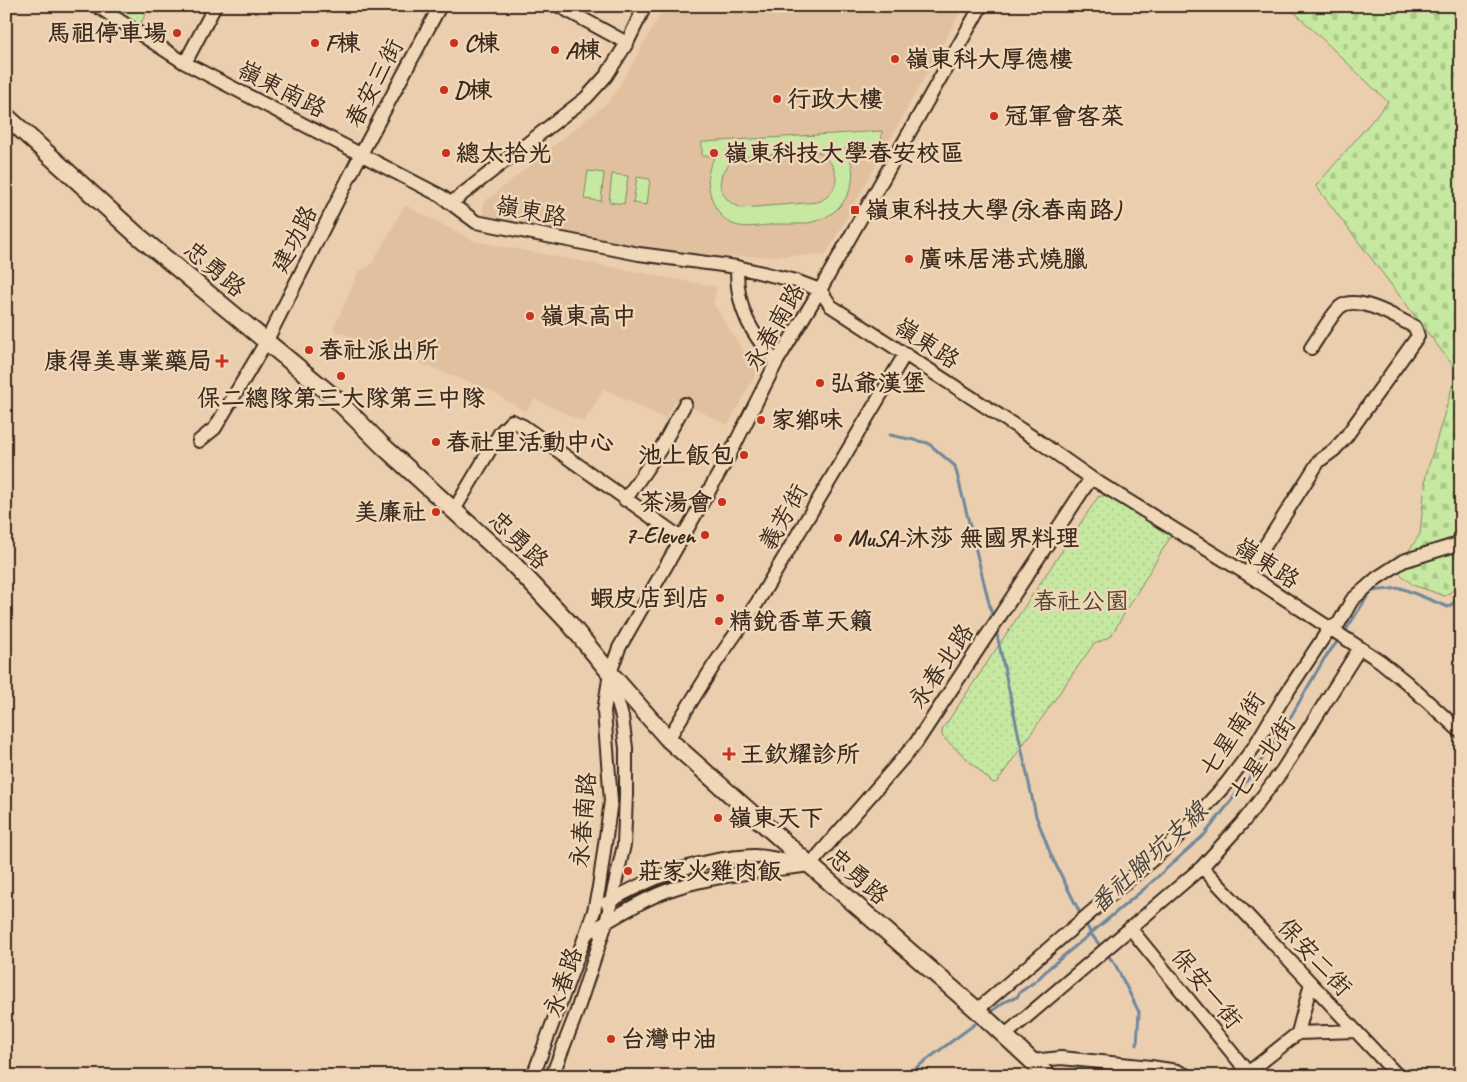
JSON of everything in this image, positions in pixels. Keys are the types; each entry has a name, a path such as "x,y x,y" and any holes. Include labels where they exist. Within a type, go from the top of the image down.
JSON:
{"main road":[{"name":"忠勇路","path":"6,116 136,234 335,398 383,446 515,566 560,616 570,624 668,739 1000,1033"},
{"path":"1000,1033 1048,1076"}],"street":[{"name":"嶺東南路","path":"97,6 185,63 413,180 451,203"},
{"path":"185,63 215,6"},
{"name":"春安三街","path":"361,154 440,6"},
{"path":"559,6 626,43"},
{"path":"451,203 586,98 606,76 645,6"},
{"name":"永春南路","path":"594,911 611,801 604,711 610,673 619,648 730,454 776,363 820,290 981,6"},
{"name":"建功路","path":"199,442 215,428 266,342 361,154"},
{"name":"嶺東路","path":"451,203 476,222 639,254 737,267 796,280 820,290 831,306 1037,440 1091,478 1247,574 1357,647"},
{"path":"737,267 737,286 742,309 756,336 776,363"},
{"path":"1247,574 1319,461 1334,450 1345,438 1418,336 1415,327 1378,307 1350,303 1340,307 1311,348"},
{"name":"義芳街","path":"668,739 692,699 757,603 904,354"},
{"path":"625,500 661,448 685,404"},
{"path":"454,510 500,433 512,421 523,426 625,500 682,538"},
{"name":"永春北路","path":"810,865 916,743 1091,478"},
{"name":"七星南街","path":"979,1013 1173,842 1195,820 1254,747 1282,700 1334,632 1352,600 1377,578 1403,561 1455,545 1461,540"},
{"path":"1357,647 1380,661 1406,682 1461,732"},
{"name":"七星北街","path":"1000,1033 1202,867 1243,822 1282,771 1357,647"},
{"name":"永春南路","path":"610,673 622,717 626,748 624,845 612,900"},
{"path":"594,911 648,881 686,868 718,860 754,855 810,865"},
{"path":"586,934 652,898 678,887 720,877 810,865"},
{"name":"保安二街","path":"1202,867 1398,1076"},
{"name":"永春路","path":"552,1076 576,1014 612,900"},
{"name":"永春路","path":"533,1076 594,911"},
{"name":"保安一街","path":"1130,928 1248,1075"},
{"path":"1248,1075 1298,1033 1311,983"},
{"path":"1298,1033 1355,1031"},
{"path":"1032,1062 1061,1058 1152,1067 1177,1071 1188,1076"}],"shaded area":[{"name":"嶺東科技大學春安校區","path":"665,6 964,6 826,255 724,257 652,248 483,216 483,203 608,102 617,90"},
{"name":"嶺東高中","path":"405,205 474,241 717,287 713,303 757,372 728,425 676,400 665,419 604,389 584,422 535,399 525,412 492,391 333,330 358,272 371,265"}],"green space":[{"path":"106,6 149,6 139,27"},
{"path":"1291,6 1461,6 1461,584 1445,596 1413,585 1396,570 1420,534 1426,475 1457,371 1316,186 1388,102 1290,8"},
{"path":"882,131 881,148 844,149 851,162 853,172 850,190 840,206 825,218 802,224 743,227 731,223 724,218 714,204 709,187 709,170 715,156 702,156 702,142","holes":["817,151 825,156 834,170 835,184 832,191 818,202 742,208 732,204 722,192 720,183 722,174 731,162 739,157"]},
{"path":"588,171 604,173 601,201 584,199"},
{"path":"612,174 628,176 624,204 609,202"},
{"path":"637,177 650,179 647,205 633,203"},
{"name":"春社公園","path":"1106,495 1172,534 1111,636 1093,645 997,782 993,783 942,736 942,730 1098,497"}],"waterway":[{"path":"890,435 928,443 955,466 993,619"},
{"name":"番社腳坑支線","path":"1344,633 1371,591 1401,588 1448,607 1461,597"},
{"path":"996,630 1036,816 1051,855 1082,917"},
{"name":"番社腳坑支線","path":"988,1014 1004,1002 1017,997 1020,992 1036,981 1144,889 1205,834 1252,774 1290,718 1324,659 1340,638"},
{"name":"番社腳坑支線","path":"1085,922 1091,934 1102,948"},
{"path":"1106,953 1115,964 1139,1012 1137,1045"},
{"name":"番社腳坑支線","path":"905,1076 979,1021"}],"place":[{"name":"馬祖停車場","path":"177,33"},
{"name":"F棟","path":"315,43"},
{"name":"C棟","path":"454,43"},
{"name":"A棟","path":"555,50"},
{"name":"嶺東科大厚德樓","path":"895,59"},
{"name":"D棟","path":"444,90"},
{"name":"行政大樓","path":"777,99"},
{"name":"冠軍會客菜","path":"994,116"},
{"name":"總太拾光","path":"446,153"},
{"name":"嶺東科技大學春安校區","path":"714,153"},
{"name":"嶺東科技大學(永春南路)","path":"855,210"},
{"name":"廣味居港式燒臘","path":"909,259"},
{"name":"嶺東高中","path":"530,316"},
{"name":"春社派出所","path":"309,350"},
{"name":"康得美專業藥局","path":"222,361"},
{"name":"保二總隊第三大隊第三中隊","path":"341,376"},
{"name":"弘爺漢堡","path":"820,383"},
{"name":"家鄉味","path":"761,420"},
{"name":"春社里活動中心","path":"436,442"},
{"name":"池上飯包","path":"744,455"},
{"name":"茶湯會","path":"722,502"},
{"name":"美廉社","path":"436,512"},
{"name":"7-Eleven","path":"705,535"},
{"name":"MuSA-沐莎 無國界料理","path":"838,538"},
{"name":"蝦皮店到店","path":"720,598"},
{"name":"精銳香草天籟","path":"719,621"},
{"name":"王欽耀診所","path":"729,754"},
{"name":"嶺東天下","path":"718,818"},
{"name":"莊家火雞肉飯","path":"628,871"},
{"name":"台灣中油","path":"611,1039"}]}
